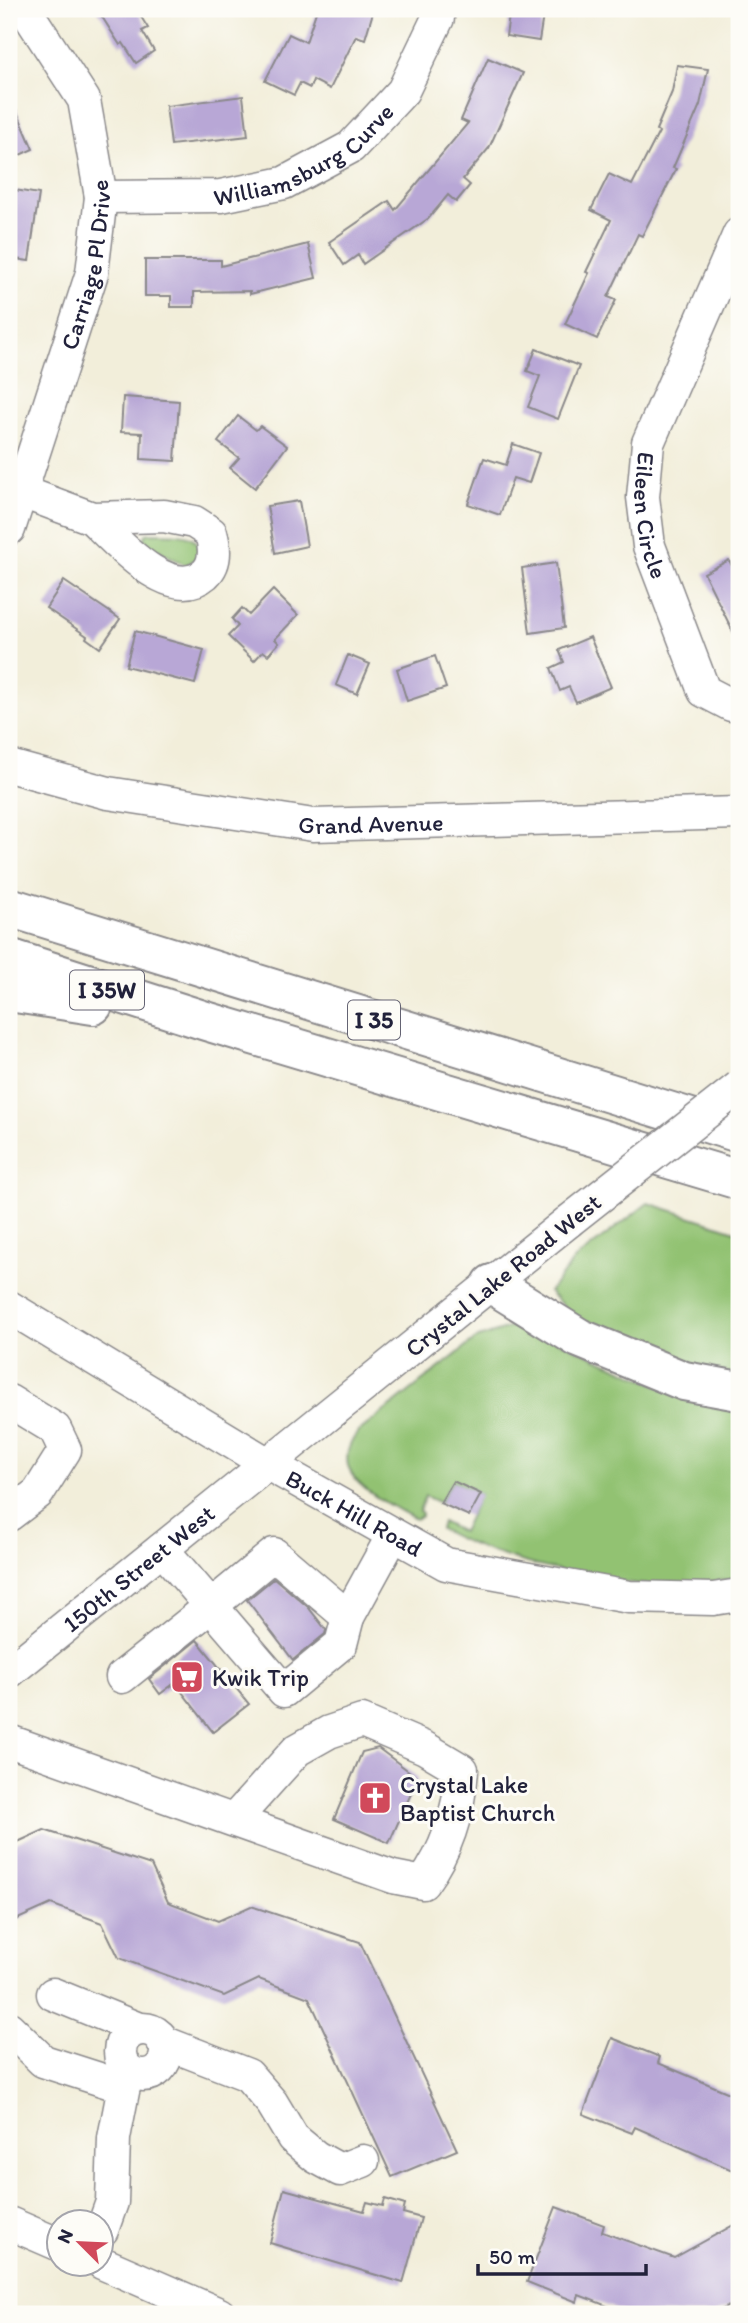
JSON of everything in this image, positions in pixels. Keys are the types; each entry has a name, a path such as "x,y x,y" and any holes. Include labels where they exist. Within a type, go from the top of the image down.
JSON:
{"highway":[{"name":"I 35","path":"9,907 739,1133"},
{"name":"I 35W","path":"9,958 206,1021"},
{"path":"9,992 206,1021"},
{"name":"I 35","path":"206,1021 739,1180"},
{"path":"492,1284 579,1338 684,1381 739,1391"}],"street":[{"name":"Carriage Pl Drive","path":"9,529 15,489 92,273 101,197 84,100 25,9"},
{"name":"Williamsburg Curve","path":"101,197 221,196 284,183 351,147 403,91 438,18 438,9"},
{"name":"Eileen Circle","path":"735,704 704,691 649,546 643,497 648,443 739,234"},
{"path":"15,489 92,518"},
{"name":"Grand Avenue","path":"9,766 108,793 313,825 739,813"},
{"name":"Crystal Lake Road West","path":"268,1464 739,1087"},
{"name":"Buck Hill Road","path":"11,1313 268,1464 446,1564 629,1597 713,1599 739,1595"},
{"path":"9,1401 55,1429 65,1450 38,1493 9,1515"},
{"name":"150th Street West","path":"9,1672 268,1464"},
{"path":"162,1549 284,1691 341,1644 348,1617 393,1535"},
{"path":"122,1677 274,1553 348,1617"},
{"path":"9,1741 393,1877 423,1883 439,1862 460,1801 462,1770 425,1748 362,1721 329,1732 297,1750 234,1820"},
{"path":"53,1994 248,2075 272,2103 293,2138 316,2157 340,2170 363,2161"},
{"path":"9,2028 43,2061 126,2079"},
{"path":"110,2208 114,2138 126,2079 122,2064 123,2040 127,2034 151,2036"},
{"path":"9,2222 46,2239"},
{"path":"116,2269 219,2314"}],"green space":[{"path":"146,534 187,536 197,543 198,556 185,565 147,544 144,540"},
{"path":"648,1203 739,1232 739,1376 676,1359 616,1337 573,1315 549,1292 574,1260"},
{"path":"511,1327 545,1335 691,1400 739,1412 739,1578 664,1586 609,1580 549,1568 490,1551 440,1529 442,1522 462,1532 480,1494 453,1481 440,1503 425,1496 419,1511 422,1516 415,1519 361,1485 347,1462 349,1448 358,1432 476,1339"}],"building":[{"path":"97,9 136,9 148,28 142,31 154,51 136,63 123,43 120,45"},
{"path":"317,9 374,9 365,39 356,36 330,89 313,80 310,88 300,83 294,95 265,81 289,34 306,42"},
{"path":"510,9 544,9 539,41 506,36"},
{"path":"488,58 523,73 489,148 463,179 470,185 456,202 448,195 429,218 363,264 358,255 344,265 329,242 389,201 395,210 468,123 461,120"},
{"path":"677,65 708,69 700,105 673,168 676,169 642,236 638,234 608,297 616,300 597,339 565,324 611,220 591,210 609,174 632,185 659,132 656,130 672,92"},
{"path":"9,93 33,149 9,160"},
{"path":"243,96 248,136 171,145 166,106"},
{"path":"9,189 39,194 29,261 9,258"},
{"path":"308,244 316,278 250,294 250,291 194,292 194,307 171,307 171,296 145,296 145,260 221,260 221,266"},
{"path":"536,349 579,366 558,419 528,407 540,376 527,371"},
{"path":"123,397 179,401 175,461 141,459 142,433 121,432"},
{"path":"238,416 256,430 260,426 287,446 255,488 230,468 239,458 218,442"},
{"path":"513,444 539,453 529,483 513,478 500,515 468,504 484,458 506,465"},
{"path":"299,501 307,546 275,553 267,506"},
{"path":"729,560 739,580 739,644 704,573"},
{"path":"556,563 564,628 530,633 522,568"},
{"path":"64,581 120,619 100,648 46,608"},
{"path":"273,590 298,615 275,639 279,643 268,655 263,651 254,661 228,636 238,626 232,619 242,608 249,615"},
{"path":"135,631 204,650 195,684 126,666"},
{"path":"590,637 611,687 576,702 569,687 560,691 551,668 564,662 559,650"},
{"path":"348,655 370,664 357,694 336,685"},
{"path":"435,656 446,688 407,701 397,669"},
{"path":"453,1481 481,1494 469,1516 440,1503"},
{"path":"274,1578 308,1607 326,1630 325,1634 293,1660 247,1600"},
{"name":"Kwik Trip","path":"197,1640 249,1704 213,1732 175,1683 160,1694 149,1679"},
{"name":"Crystal Lake Baptist Church","path":"378,1748 418,1778 389,1843 334,1819 362,1752"},
{"path":"44,1830 151,1865 168,1902 218,1921 251,1906 360,1942 457,2150 392,2177 309,1998 259,1979 224,1996 119,1958 102,1923 51,1904 9,1923 9,1846"},
{"path":"612,2038 660,2057 658,2063 739,2097 739,2173 635,2127 632,2133 583,2114"},
{"path":"284,2189 364,2211 367,2202 383,2206 385,2199 405,2205 403,2213 421,2218 403,2283 270,2243"},
{"path":"556,2207 604,2225 602,2232 674,2258 739,2222 739,2301 713,2314 628,2314 579,2295 577,2302 527,2282"}],"place":[{"name":"Kwik Trip","path":"187,1677"},
{"name":"Crystal Lake Baptist Church","path":"375,1798"}]}
